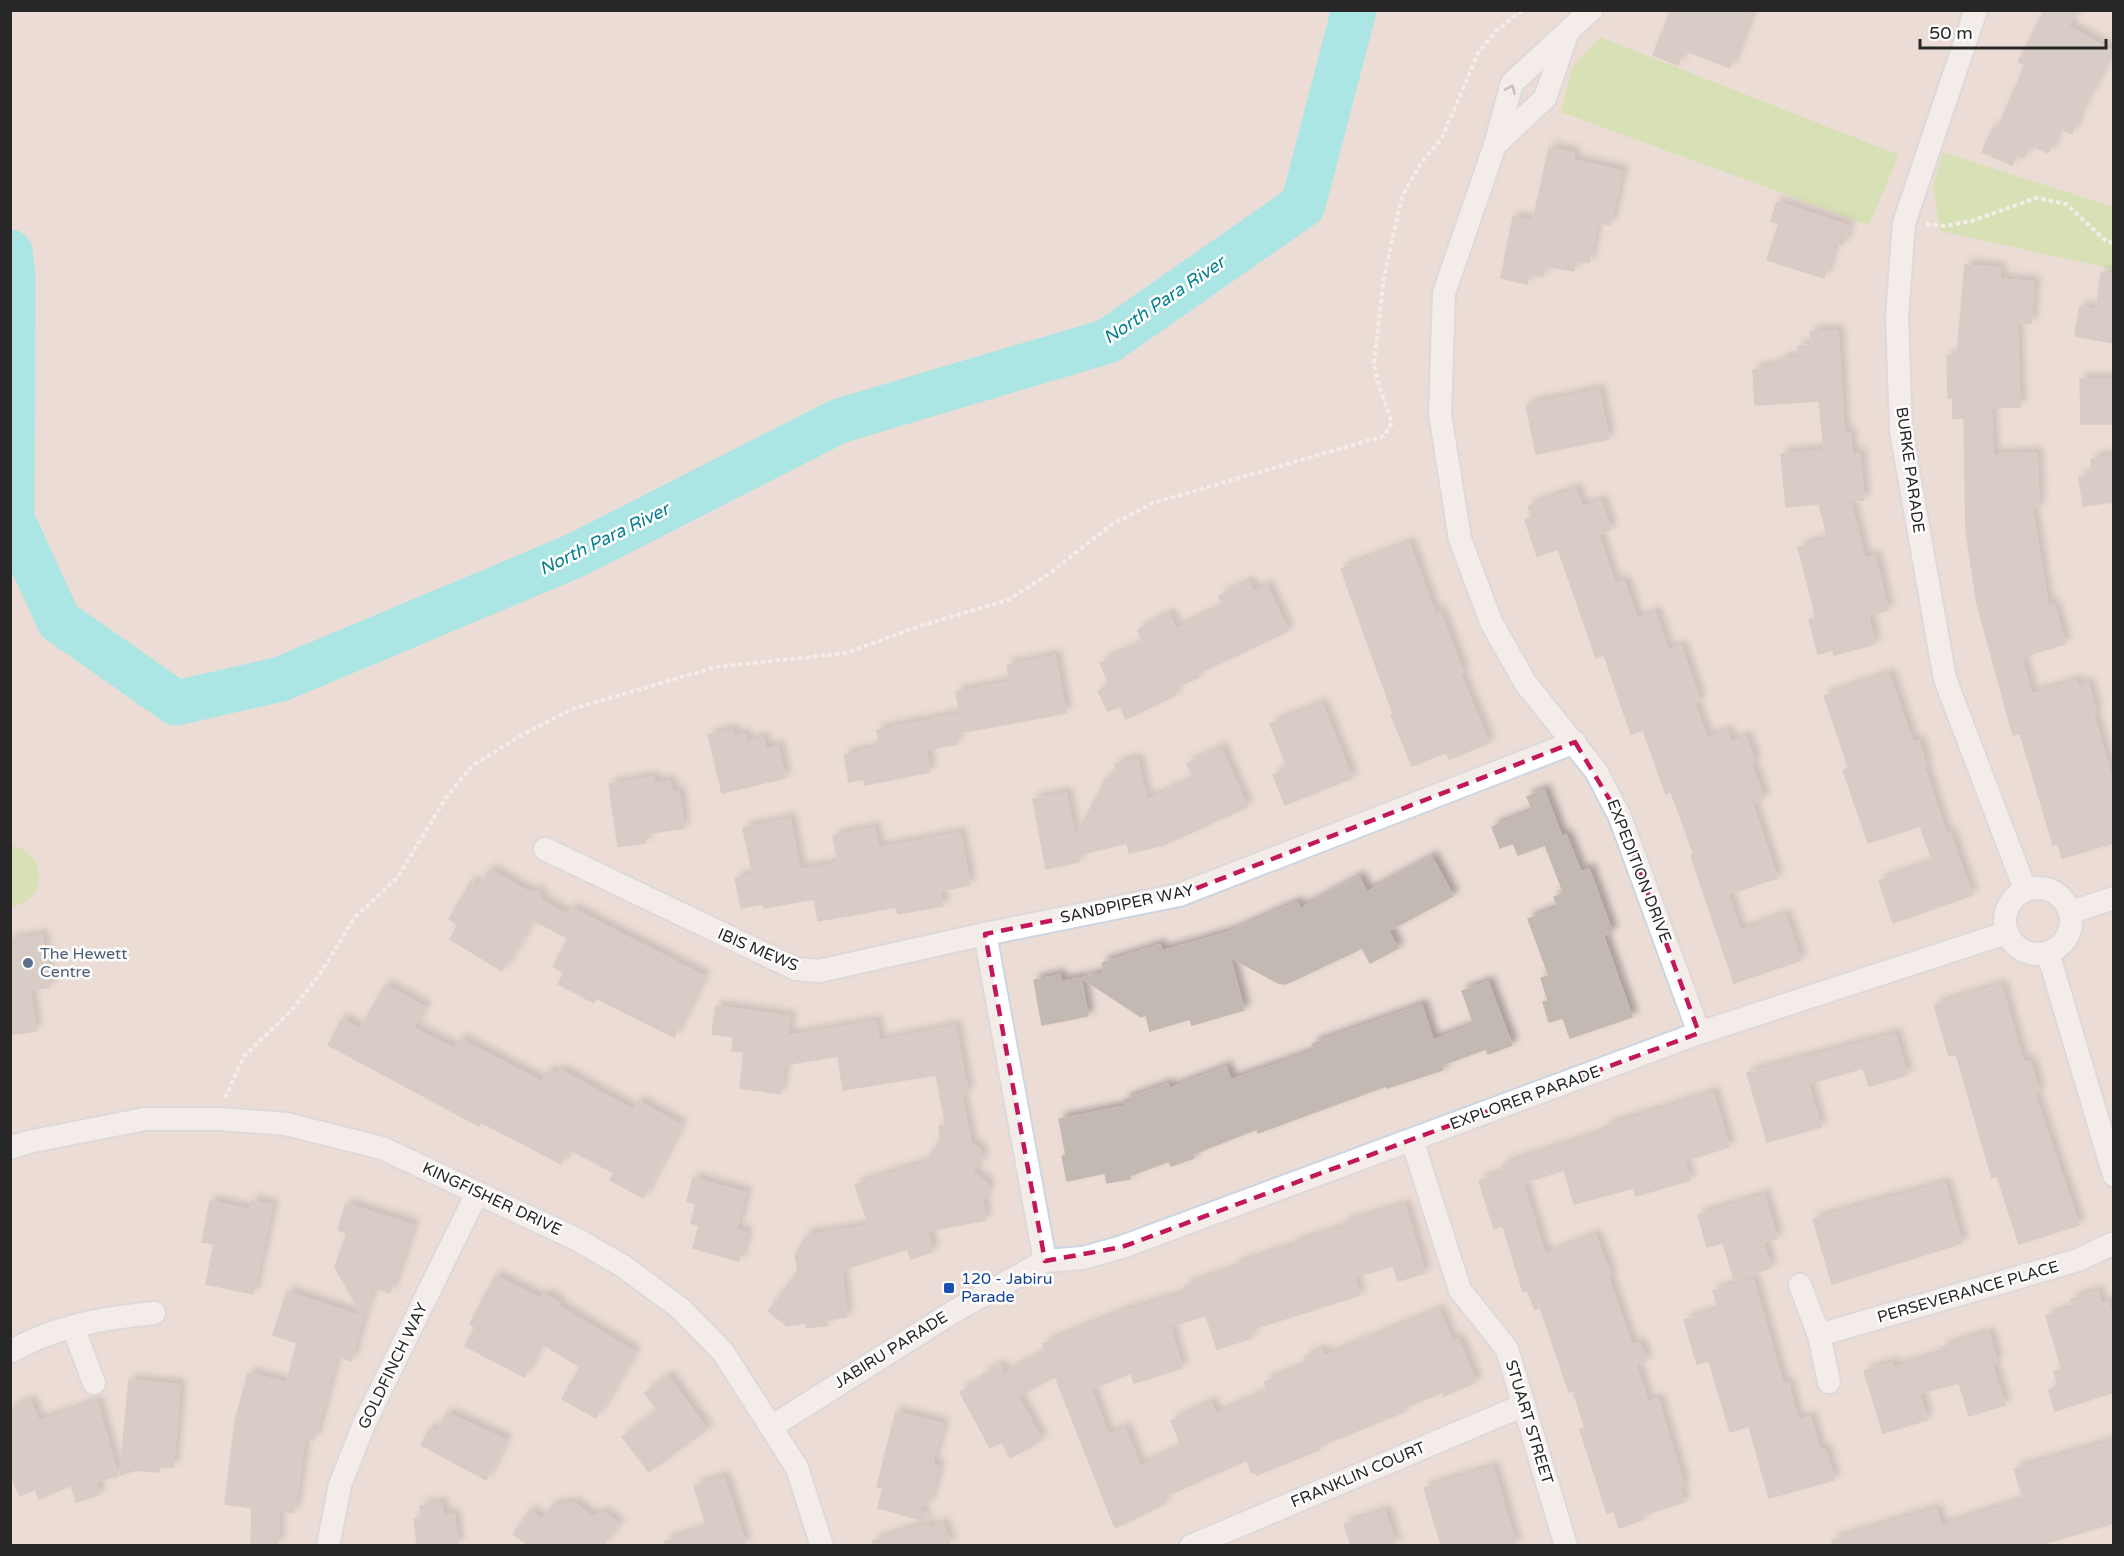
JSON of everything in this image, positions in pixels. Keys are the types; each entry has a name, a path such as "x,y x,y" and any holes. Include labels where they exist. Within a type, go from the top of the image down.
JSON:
{"street":[{"name":"EXPEDITION DRIVE","path":"1592,10 1512,82 1495,145 1444,293 1440,414 1460,539 1491,621 1526,684 1575,742 1596,771 1620,816 1699,1033"},
{"name":"BURKE PARADE","path":"1976,10 1904,223 1898,316 1901,431 1945,679 2025,889"},
{"name":"EXPEDITION DRIVE","path":"1495,145 1545,98 1568,34"},
{"name":"SANDPIPER WAY","path":"986,934 1179,895 1575,742"},
{"name":"IBIS MEWS","path":"545,849 796,969 819,971 986,934"},
{"path":"2044,888 2057,892 2071,912 2070,928 2066,940 2048,953 2031,953 2019,949 2006,933 2005,914 2010,902 2025,889 2044,888"},
{"path":"2071,912 2114,898"},
{"name":"EXPLORER PARADE","path":"1045,1261 1083,1258 1122,1247 1699,1033 2006,933"},
{"path":"986,934 1045,1261"},
{"path":"2048,953 2114,1175"},
{"name":"KINGFISHER DRIVE","path":"10,1148 28,1142 145,1119 221,1119 286,1124 351,1138 382,1148 600,1251 681,1309 723,1352 797,1468 822,1545"},
{"name":"STUART STREET","path":"1412,1140 1460,1290 1507,1349 1566,1545"},
{"name":"GOLDFINCH WAY","path":"328,1545 340,1485 364,1425 477,1193"},
{"name":"PERSEVERANCE PLACE","path":"1819,1335 2078,1260 2114,1243"},
{"name":"JABIRU PARADE","path":"771,1427 953,1312 1045,1261"},
{"path":"1800,1285 1819,1335 1829,1382"},
{"path":"10,1352 30,1340 102,1318 154,1312"},
{"path":"73,1327 94,1383"},
{"name":"FRANKLIN COURT","path":"1191,1545 1524,1405"}],"path":[{"path":"221,1119 226,1091 244,1056 290,1012 320,974 355,917 397,878 447,796 472,766 520,736 572,709 716,667 846,653 920,626 1008,600 1049,574 1111,525 1153,503 1384,436 1392,423 1377,380 1374,363 1384,277 1402,196 1421,163 1442,138 1479,51 1498,29 1523,10"},
{"path":"1904,223 1945,226 1972,221 2036,198 2066,204 2106,241 2114,243"}],"highlighted area":[{"path":"1575,742 1620,817 1699,1033 1122,1247 1045,1261 985,934 1179,895"}],"green space":[{"path":"1600,37 1899,155 1869,225 1561,112 1572,68"},
{"path":"1943,152 2113,207 2113,269 1940,231 1933,186"},
{"path":"11,846 23,850 32,857 39,876 32,896 23,903 11,907"}],"building":[{"path":"1671,10 1752,10 1730,68 1684,50 1678,65 1653,55"},
{"path":"2045,10 2076,10 2068,26 2112,51 2079,113 2072,134 2059,128 2048,153 2030,145 2024,158 2016,155 2012,165 1982,152 1993,128 1997,130 2025,65 2018,62"},
{"path":"1549,148 1574,153 1572,160 1622,171 1610,225 1597,222 1589,263 1576,261 1574,271 1545,266 1543,277 1529,274 1527,284 1501,278 1513,217 1533,221"},
{"path":"1777,202 1849,226 1843,245 1835,242 1824,278 1767,260 1779,223 1771,221"},
{"path":"1965,265 2000,268 2000,279 2034,282 2031,324 2017,322 2020,407 1991,408 1993,455 2037,453 2039,508 2032,508 2048,606 2054,605 2065,644 2021,657 2032,694 2076,681 2077,686 2088,683 2096,711 2093,712 2114,786 2114,843 2062,858 2058,844 2053,845 2020,733 2013,735 1977,604 1966,532 1964,418 1953,419 1953,398 1948,398 1947,356 1957,356"},
{"path":"2101,273 2114,274 2114,343 2075,336 2080,307 2096,310"},
{"path":"1838,331 1844,433 1850,433 1852,455 1860,454 1864,500 1850,501 1865,559 1875,556 1888,610 1868,615 1875,644 1834,655 1833,650 1818,654 1809,620 1816,617 1798,547 1828,539 1819,504 1786,507 1781,454 1824,450 1819,401 1755,405 1753,370 1782,364 1782,359 1799,358 1798,346 1811,345 1810,332"},
{"path":"2080,379 2114,379 2114,424 2081,424"},
{"path":"1599,390 1609,439 1536,454 1526,405"},
{"path":"2114,455 2114,502 2083,506 2079,477 2093,475 2091,459"},
{"path":"1576,489 1582,507 1601,501 1611,530 1598,534 1615,584 1624,581 1637,619 1655,612 1668,650 1681,646 1700,701 1694,703 1707,738 1727,731 1731,742 1746,737 1755,762 1751,763 1764,799 1752,803 1777,878 1728,894 1740,931 1785,915 1801,960 1734,983 1691,856 1694,855 1671,792 1666,794 1643,730 1631,734 1604,655 1596,658 1558,549 1537,556 1525,520 1532,518 1528,506"},
{"path":"1409,543 1435,613 1440,612 1463,672 1460,674 1489,743 1449,759 1446,752 1412,766 1391,715 1393,714 1341,569"},
{"path":"1249,582 1253,592 1267,586 1288,631 1197,674 1199,677 1173,689 1176,695 1126,719 1120,706 1108,711 1098,691 1110,685 1100,663 1143,643 1138,630 1169,614 1176,629 1224,606 1219,596"},
{"path":"1055,656 1066,713 954,734 957,744 926,750 930,772 865,785 864,779 849,782 844,755 880,747 877,730 960,714 956,692 1010,682 1007,665"},
{"path":"1889,674 1913,743 1919,741 1926,765 1924,766 1946,834 1950,833 1972,895 1893,923 1879,881 1933,862 1920,826 1868,843 1843,770 1849,768 1824,696"},
{"path":"1322,704 1352,778 1285,805 1273,775 1288,769 1270,724"},
{"path":"733,730 734,737 745,734 746,742 763,738 766,749 778,746 785,778 722,793 708,735"},
{"path":"1221,748 1247,807 1164,845 1129,853 1127,843 1078,855 1079,862 1046,869 1033,799 1066,793 1075,838 1106,778 1117,775 1115,764 1137,759 1147,800 1194,779 1187,764"},
{"path":"653,777 654,783 670,781 672,793 679,792 684,828 644,834 645,843 618,847 609,784"},
{"path":"1544,790 1562,837 1566,835 1581,872 1589,869 1612,932 1603,935 1632,1017 1570,1038 1563,1018 1549,1022 1543,1002 1548,1001 1541,978 1549,976 1528,919 1558,908 1554,897 1564,894 1545,845 1518,855 1513,843 1500,848 1492,827 1533,811 1527,797"},
{"path":"790,819 800,870 838,863 833,836 874,828 878,848 960,833 970,885 940,891 943,906 898,914 896,907 818,921 814,899 764,908 763,904 741,908 735,878 753,875 743,828"},
{"path":"1432,857 1453,896 1388,931 1398,948 1370,963 1362,948 1286,984 1278,983 1230,957 1244,1010 1192,1025 1190,1019 1150,1031 1146,1015 1141,1017 1082,978 1105,973 1102,963 1160,945 1162,951 1230,932 1298,903 1300,909 1359,877 1367,892"},
{"path":"490,870 530,893 539,891 541,900 567,915 571,908 704,976 674,1037 596,998 594,1003 558,984 564,973 553,967 568,938 533,920 502,971 450,939 458,925 449,919 471,882 478,886"},
{"name":"The Hewett Centre","path":"42,935 50,987 30,990 36,1031 10,1035 10,940"},
{"path":"1060,975 1061,982 1081,978 1088,1016 1042,1025 1034,980"},
{"path":"1488,982 1512,1045 1488,1054 1486,1049 1442,1065 1443,1070 1387,1088 1386,1086 1258,1133 1257,1129 1193,1154 1194,1158 1171,1166 1169,1161 1129,1176 1130,1179 1107,1183 1105,1173 1067,1181 1062,1156 1066,1155 1059,1119 1126,1106 1124,1100 1168,1084 1169,1089 1226,1067 1231,1080 1315,1051 1312,1044 1422,1005 1433,1040 1474,1025 1462,991"},
{"path":"385,985 425,1007 413,1028 455,1049 460,1039 542,1082 549,1071 557,1075 560,1070 633,1110 638,1101 681,1125 643,1198 610,1180 614,1173 569,1149 561,1164 481,1122 479,1126 328,1045 342,1019 360,1029"},
{"path":"2001,985 2023,1062 2030,1061 2039,1091 2034,1093 2079,1225 2019,1244 1997,1176 1992,1178 1956,1054 1949,1056 1934,1005"},
{"path":"716,1006 790,1017 787,1036 876,1021 879,1041 955,1026 968,1093 961,1094 971,1143 980,1150 982,1158 972,1172 987,1183 988,1191 982,1200 986,1220 927,1231 933,1251 911,1259 907,1249 842,1270 847,1317 826,1320 827,1325 806,1328 806,1323 787,1326 768,1311 798,1271 795,1255 807,1235 869,1226 855,1185 924,1163 941,1139 939,1126 946,1125 936,1075 843,1090 838,1056 784,1065 780,1094 740,1088 744,1052 732,1051 734,1037 712,1034"},
{"path":"1895,1034 1907,1075 1869,1086 1863,1068 1808,1084 1821,1127 1767,1142 1747,1073"},
{"path":"1713,1093 1729,1147 1684,1161 1690,1180 1636,1196 1633,1188 1574,1204 1564,1170 1523,1183 1545,1255 1595,1235 1611,1276 1608,1277 1632,1345 1640,1343 1646,1361 1636,1365 1648,1402 1658,1399 1684,1486 1679,1487 1684,1502 1643,1515 1644,1519 1619,1528 1614,1511 1607,1513 1580,1430 1585,1428 1573,1391 1569,1392 1540,1307 1535,1310 1527,1290 1523,1292 1503,1226 1494,1229 1479,1181 1503,1172 1502,1165 1606,1132 1604,1127"},
{"path":"693,1178 746,1193 736,1230 747,1233 739,1261 693,1248 699,1226 691,1223 696,1204 687,1201"},
{"path":"1945,1183 1962,1243 1832,1284 1813,1219"},
{"path":"1764,1195 1777,1238 1763,1242 1771,1268 1734,1279 1723,1243 1707,1247 1698,1215"},
{"path":"210,1201 250,1210 252,1201 272,1205 253,1294 206,1284 214,1244 202,1242"},
{"path":"346,1204 413,1225 390,1293 373,1287 363,1317 335,1267 347,1233 338,1230"},
{"path":"1405,1205 1425,1273 1398,1281 1393,1266 1354,1277 1360,1295 1250,1330 1252,1338 1217,1349 1206,1316 1170,1326 1182,1368 1134,1383 1131,1373 1091,1389 1108,1435 1125,1428 1140,1466 1182,1447 1171,1421 1211,1403 1216,1414 1268,1392 1264,1382 1307,1365 1304,1357 1322,1350 1324,1356 1342,1350 1439,1310 1452,1341 1458,1339 1476,1382 1444,1396 1442,1392 1402,1409 1404,1412 1317,1447 1319,1450 1257,1475 1255,1472 1252,1473 1247,1460 1161,1498 1164,1504 1115,1528 1055,1376 1018,1397 1042,1440 1010,1458 1002,1442 990,1448 960,1392 985,1379 982,1375 1000,1365 1004,1374 1046,1352 1043,1344 1123,1312 1187,1293 1185,1286 1236,1269 1235,1265 1343,1228 1342,1224"},
{"path":"495,1276 541,1299 543,1294 560,1303 558,1306 635,1352 596,1418 562,1399 580,1367 541,1343 524,1377 465,1346 475,1327 470,1324"},
{"path":"1753,1279 1783,1384 1788,1383 1798,1420 1810,1417 1820,1450 1825,1449 1834,1480 1769,1498 1749,1426 1730,1432 1709,1361 1697,1364 1684,1320 1719,1310 1713,1291"},
{"path":"2098,1291 2101,1304 2108,1302 2114,1320 2114,1392 2055,1411 2049,1390 2059,1387 2054,1372 2062,1370 2046,1316 2074,1308 2071,1299"},
{"path":"287,1292 363,1317 351,1361 336,1356 314,1440 305,1438 294,1513 279,1511 278,1545 251,1545 252,1508 225,1504 235,1422 248,1373 287,1383 297,1343 273,1335"},
{"path":"1989,1333 1997,1362 1992,1364 2005,1405 1969,1416 1959,1383 1919,1393 1927,1420 1883,1433 1864,1371 1892,1363 1893,1368 1944,1353 1942,1347"},
{"path":"668,1376 707,1429 649,1472 622,1437 658,1411 645,1393"},
{"path":"129,1380 180,1385 173,1468 159,1466 159,1472 136,1470 120,1475"},
{"path":"30,1401 39,1421 97,1402 118,1476 96,1482 99,1495 76,1502 71,1485 39,1499 35,1489 20,1496 10,1473 10,1410"},
{"path":"896,1412 943,1424 932,1464 939,1466 929,1502 920,1507 926,1521 878,1508 883,1488 877,1487"},
{"path":"447,1413 506,1440 486,1480 421,1445 430,1428 437,1431"},
{"path":"2114,1441 2114,1523 2040,1545 1833,1545 1832,1540 1936,1509 1941,1526 2024,1500 2014,1469"},
{"path":"1493,1467 1516,1545 1441,1545 1424,1488"},
{"path":"724,1477 746,1545 665,1545 665,1541 707,1528 694,1486"},
{"path":"442,1503 443,1515 454,1514 458,1545 417,1545 414,1519 422,1518 420,1506"},
{"path":"574,1503 590,1515 586,1518 604,1513 619,1524 603,1545 528,1545 513,1534 530,1511 542,1520 552,1506"},
{"path":"1385,1511 1396,1545 1351,1545 1344,1524"},
{"path":"943,1523 950,1545 873,1545 872,1541 928,1524 930,1529"}],"waterway":[{"name":"North Para River","path":"10,252 13,275 12,519 59,621 176,703 281,679 574,556 839,421 1108,341 1303,205 1354,10"}],"place":[{"name":"The Hewett Centre","path":"28,963"},
{"name":"120 - Jabiru Parade","path":"949,1288"}]}
